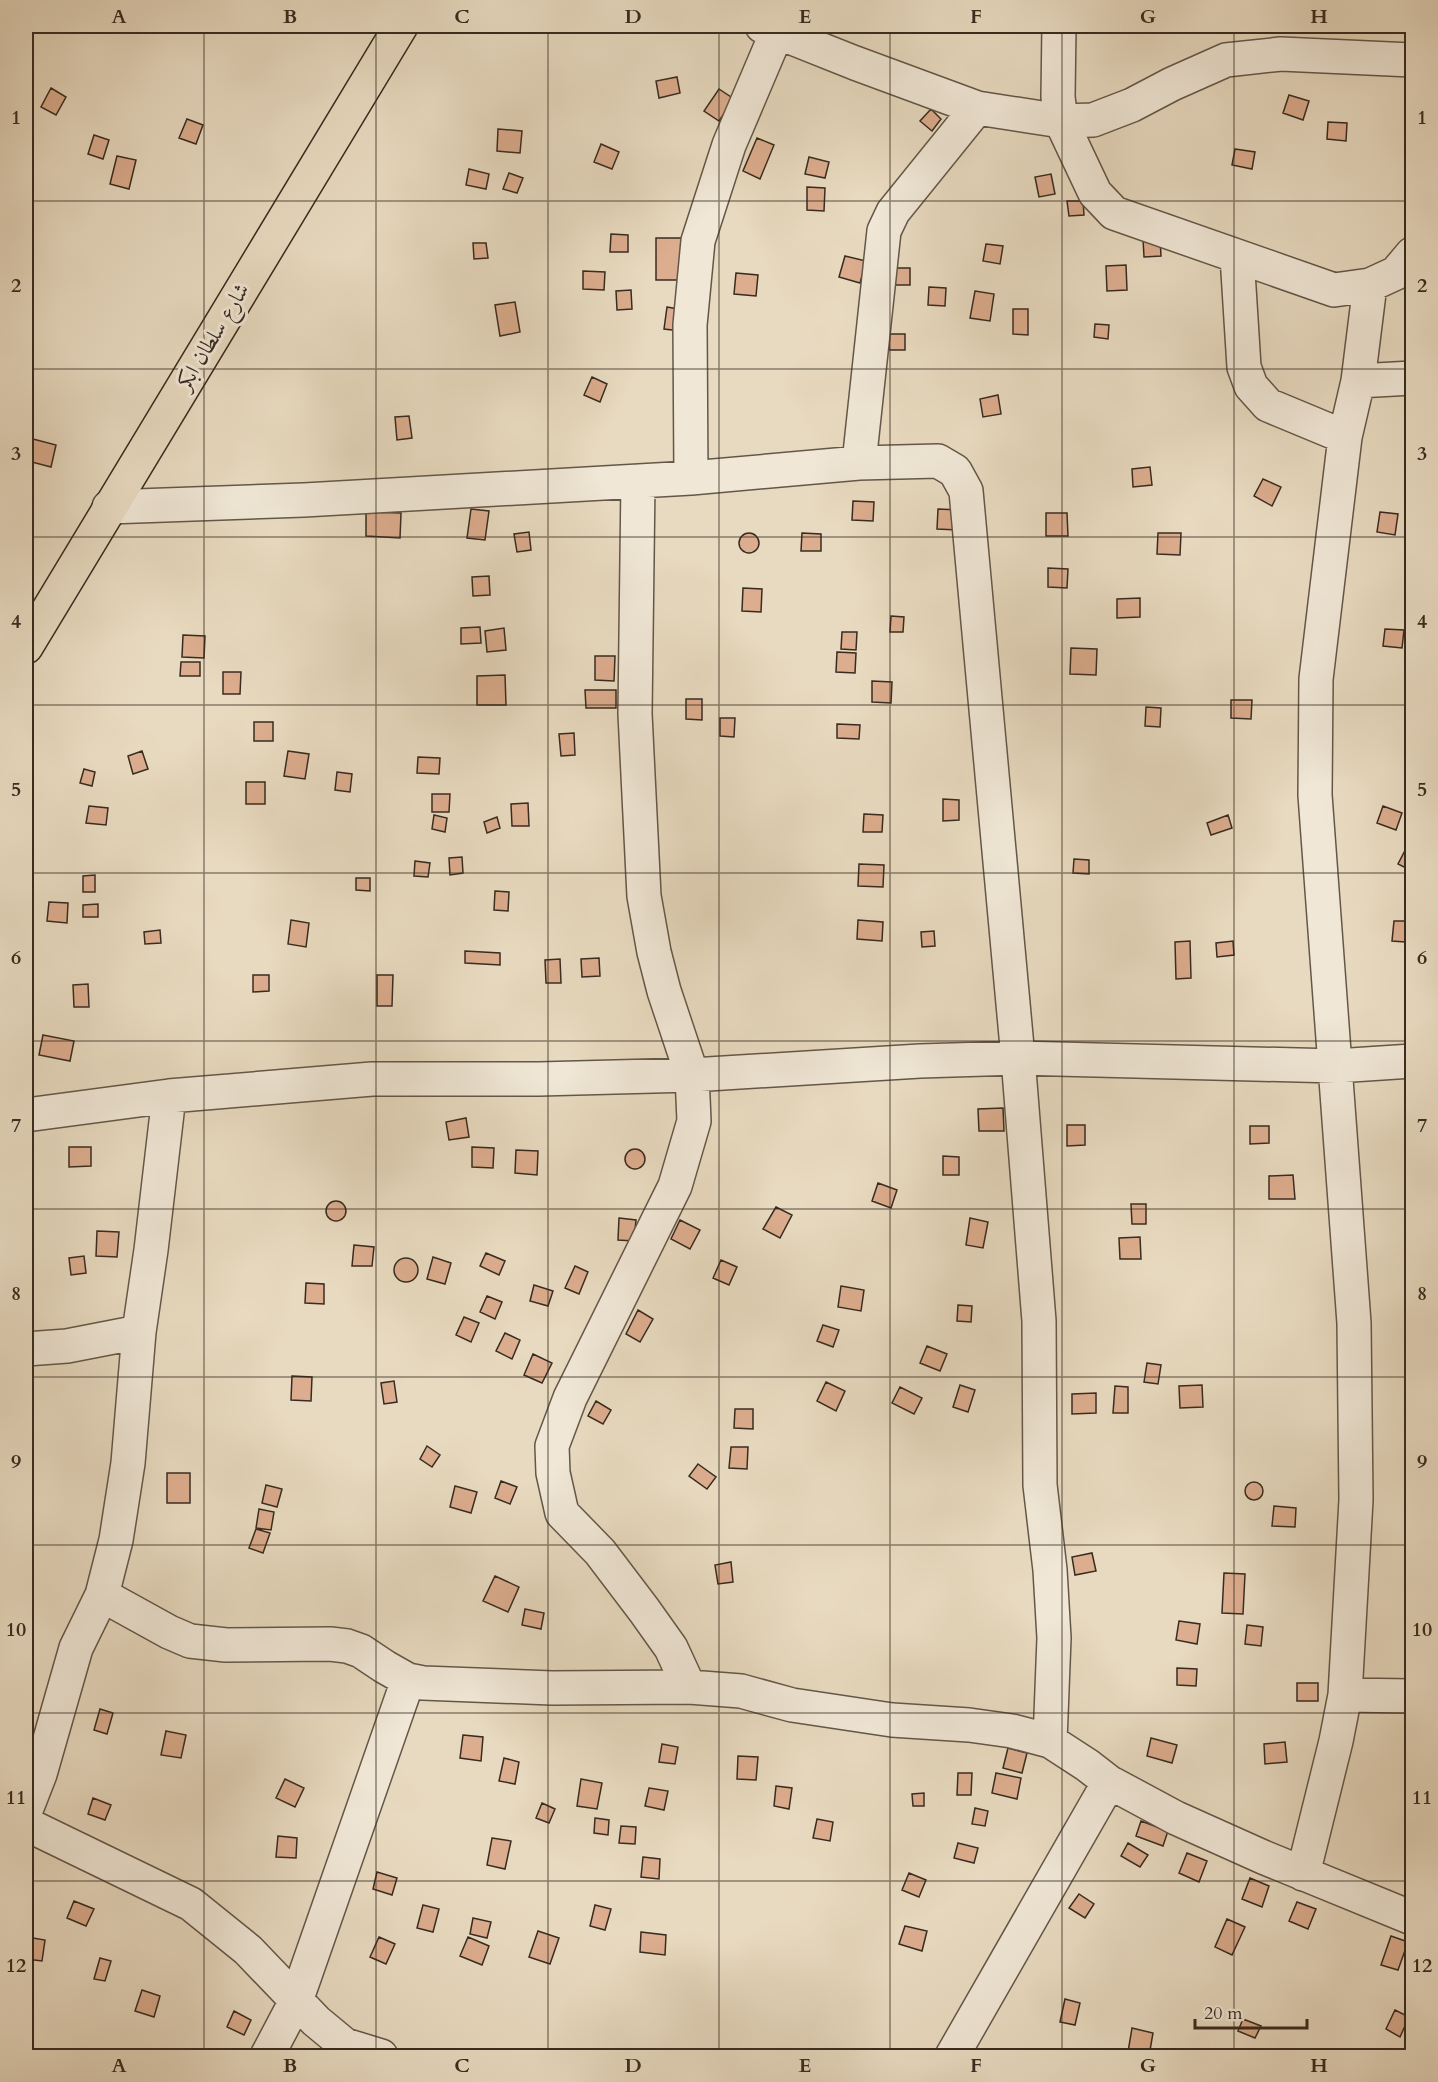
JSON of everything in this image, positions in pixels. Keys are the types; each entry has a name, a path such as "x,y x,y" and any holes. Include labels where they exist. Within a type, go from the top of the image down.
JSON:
{"highway":[{"name":"شارع سلطان ابكر","path":"26,647 401,26"}],"street":[{"path":"1059,26 1057,85 1061,121 1095,192 1114,213 1334,290 1370,285 1396,273 1413,254"},
{"path":"691,478 690,325 699,241 769,29 976,108 1061,121 1093,120 1131,105 1226,60 1281,54 1413,60"},
{"path":"859,463 884,231 893,212 976,108"},
{"path":"1237,256 1244,367 1251,386 1268,405 1345,437"},
{"path":"1303,1874 1345,1695 1356,1500 1354,1323 1315,795 1316,679 1345,437 1358,381 1370,285"},
{"path":"1358,381 1413,378"},
{"path":"109,507 304,500 691,478 859,463 938,461 955,471 966,491 1018,1058 1039,1321 1040,1485 1050,1570 1054,1638 1050,1742"},
{"path":"638,481 635,714 644,896 664,991 692,1075 694,1121 675,1186 570,1398 552,1446 553,1473 562,1513 600,1552 644,1610 671,1648 689,1687"},
{"path":"26,1115 170,1096 372,1079 539,1079 692,1075 920,1061 1018,1058 1336,1066 1413,1061"},
{"path":"26,1810 40,1774 76,1648 102,1595 116,1540 128,1463 139,1332 170,1096"},
{"path":"26,1348 67,1346 139,1332"},
{"path":"102,1595 190,1641 226,1645 330,1644 347,1646 361,1651 385,1668 408,1680 423,1683 552,1688 689,1687 741,1691 792,1705 881,1718 1012,1731 1050,1742 1087,1764 1109,1782 1176,1818 1303,1874 1413,1918"},
{"path":"267,2056 296,2001 408,1680"},
{"path":"1345,1695 1413,1696"},
{"path":"952,2056 1109,1782"},
{"path":"26,1824 191,1904 248,1950 316,2021 345,2045 381,2056"}],"building":[{"path":"677,77 680,93 659,98 656,81"},
{"path":"51,88 66,97 56,115 41,107"},
{"path":"719,89 734,99 719,121 704,111"},
{"path":"1289,95 1309,101 1303,120 1283,113"},
{"path":"931,109 941,119 932,131 920,121"},
{"path":"187,119 203,125 196,144 179,138"},
{"path":"1328,122 1347,123 1346,141 1327,139"},
{"path":"498,129 522,131 520,153 497,151"},
{"path":"94,135 109,140 103,159 88,154"},
{"path":"757,138 774,145 760,179 743,171"},
{"path":"601,144 619,152 612,169 594,162"},
{"path":"1235,149 1255,152 1252,169 1232,165"},
{"path":"117,156 136,160 129,189 110,184"},
{"path":"809,157 829,162 825,178 805,174"},
{"path":"469,169 489,174 486,189 466,185"},
{"path":"509,173 523,178 517,193 503,189"},
{"path":"1051,174 1055,194 1039,197 1035,177"},
{"path":"807,187 825,188 824,211 807,210"},
{"path":"1067,201 1083,201 1084,215 1069,216"},
{"path":"611,234 628,235 628,252 610,252"},
{"path":"656,238 684,238 683,280 656,280"},
{"path":"1160,238 1161,256 1144,257 1143,239"},
{"path":"473,243 486,243 488,258 474,259"},
{"path":"986,244 1003,246 1000,264 983,261"},
{"path":"845,256 866,261 860,283 839,277"},
{"path":"1126,265 1127,290 1107,291 1106,266"},
{"path":"894,268 910,268 910,285 895,285"},
{"path":"583,271 605,272 604,290 583,289"},
{"path":"736,273 758,275 756,296 734,294"},
{"path":"929,287 946,288 945,306 928,305"},
{"path":"631,290 632,309 617,310 616,291"},
{"path":"975,291 994,294 990,321 970,318"},
{"path":"515,302 520,332 500,336 495,305"},
{"path":"667,307 684,310 681,331 664,329"},
{"path":"1013,309 1028,309 1028,335 1013,334"},
{"path":"1095,324 1109,325 1108,339 1094,337"},
{"path":"889,334 905,334 905,350 889,350"},
{"path":"592,377 607,384 600,402 584,395"},
{"path":"998,395 1001,414 983,417 980,399"},
{"path":"409,416 412,438 397,440 395,417"},
{"path":"33,439 56,445 51,467 28,461"},
{"path":"1150,467 1152,485 1133,487 1132,469"},
{"path":"1263,479 1281,487 1272,506 1254,496"},
{"path":"853,501 874,502 873,521 852,520"},
{"path":"471,509 489,511 485,540 467,538"},
{"path":"938,509 959,510 958,530 937,529"},
{"path":"366,512 401,513 400,538 366,536"},
{"path":"1380,512 1398,514 1395,535 1377,532"},
{"path":"1046,513 1067,513 1068,536 1046,536"},
{"path":"529,532 531,550 517,552 514,534"},
{"path":"749,533 756,536 759,543 756,550 749,553 742,550 739,543 742,536"},
{"path":"802,533 821,534 821,551 801,551"},
{"path":"1158,533 1181,533 1180,555 1157,554"},
{"path":"1048,568 1068,569 1067,588 1048,587"},
{"path":"489,576 490,595 473,596 472,577"},
{"path":"743,588 762,589 761,612 742,611"},
{"path":"1140,598 1140,617 1117,618 1117,599"},
{"path":"891,616 904,617 903,632 890,632"},
{"path":"480,627 481,643 461,644 461,628"},
{"path":"504,628 506,650 487,652 485,631"},
{"path":"1385,629 1404,630 1402,648 1383,646"},
{"path":"842,632 857,632 856,650 841,649"},
{"path":"183,635 205,636 204,658 182,657"},
{"path":"1071,648 1097,649 1096,675 1070,674"},
{"path":"837,652 856,653 855,673 836,672"},
{"path":"595,656 615,656 614,681 595,680"},
{"path":"181,662 200,662 200,676 180,676"},
{"path":"223,672 241,672 240,694 223,694"},
{"path":"505,675 506,705 477,705 477,676"},
{"path":"872,681 892,682 891,703 872,702"},
{"path":"585,690 616,690 616,708 586,708"},
{"path":"686,699 702,699 702,720 686,719"},
{"path":"1231,700 1252,700 1251,719 1231,718"},
{"path":"1146,707 1161,708 1160,727 1145,726"},
{"path":"720,718 735,718 734,737 720,736"},
{"path":"254,722 273,722 273,741 254,741"},
{"path":"837,724 860,725 859,739 837,738"},
{"path":"574,733 575,755 561,756 559,734"},
{"path":"142,751 148,769 133,774 128,756"},
{"path":"288,751 309,754 305,779 284,776"},
{"path":"418,757 440,758 439,774 417,773"},
{"path":"84,769 95,772 92,786 80,783"},
{"path":"337,772 352,774 350,792 335,790"},
{"path":"246,782 265,782 265,804 246,804"},
{"path":"432,794 450,794 449,812 432,812"},
{"path":"943,799 959,800 959,820 943,821"},
{"path":"528,803 529,826 512,826 511,804"},
{"path":"89,806 108,808 106,825 86,823"},
{"path":"1383,806 1402,813 1396,830 1377,823"},
{"path":"864,814 883,815 882,832 863,832"},
{"path":"434,815 447,818 445,832 432,829"},
{"path":"1228,815 1232,828 1211,835 1207,823"},
{"path":"497,817 500,828 487,833 484,822"},
{"path":"1410,841 1412,842 1412,871 1398,864"},
{"path":"462,857 463,873 450,875 449,858"},
{"path":"1074,859 1089,860 1089,874 1073,873"},
{"path":"415,861 430,863 428,877 414,876"},
{"path":"859,864 884,865 883,887 858,886"},
{"path":"95,875 95,892 83,892 83,876"},
{"path":"356,878 370,878 370,891 356,890"},
{"path":"495,891 509,892 508,911 494,910"},
{"path":"49,902 68,903 67,923 47,921"},
{"path":"98,904 98,917 83,917 83,905"},
{"path":"291,920 309,923 306,947 288,944"},
{"path":"858,920 883,922 882,941 857,939"},
{"path":"1394,921 1406,921 1405,942 1392,941"},
{"path":"160,930 161,943 145,944 144,932"},
{"path":"934,931 935,946 922,947 921,932"},
{"path":"1190,941 1191,978 1176,979 1175,942"},
{"path":"1233,941 1234,955 1217,957 1216,943"},
{"path":"465,951 500,953 500,965 465,963"},
{"path":"599,958 600,976 582,977 581,959"},
{"path":"560,959 561,983 546,983 545,960"},
{"path":"253,975 269,975 269,991 253,992"},
{"path":"377,975 393,975 392,1006 377,1006"},
{"path":"88,984 89,1007 74,1007 73,985"},
{"path":"43,1035 74,1041 70,1061 39,1055"},
{"path":"1003,1108 1004,1131 979,1131 978,1109"},
{"path":"466,1118 469,1137 449,1140 446,1122"},
{"path":"1067,1125 1085,1125 1085,1145 1067,1146"},
{"path":"1250,1126 1269,1126 1269,1143 1250,1144"},
{"path":"69,1147 91,1147 91,1166 69,1167"},
{"path":"472,1147 494,1148 493,1168 472,1167"},
{"path":"631,1149 639,1149 645,1155 645,1163 639,1169 631,1169 625,1163 625,1155"},
{"path":"516,1150 538,1151 537,1175 515,1173"},
{"path":"943,1156 959,1157 959,1175 943,1175"},
{"path":"1293,1175 1295,1199 1269,1199 1269,1176"},
{"path":"878,1183 897,1190 891,1208 872,1201"},
{"path":"336,1201 343,1204 346,1211 343,1218 336,1221 329,1218 326,1211 329,1204"},
{"path":"1131,1204 1146,1204 1146,1224 1132,1224"},
{"path":"776,1207 792,1215 780,1238 763,1229"},
{"path":"619,1218 636,1220 634,1241 618,1240"},
{"path":"970,1218 988,1222 983,1248 966,1245"},
{"path":"680,1220 700,1230 690,1249 671,1239"},
{"path":"97,1231 119,1232 117,1257 96,1256"},
{"path":"1140,1237 1141,1259 1120,1259 1119,1238"},
{"path":"354,1245 374,1247 372,1266 352,1266"},
{"path":"486,1253 505,1261 499,1275 480,1266"},
{"path":"84,1256 86,1273 71,1275 69,1258"},
{"path":"433,1257 451,1263 445,1284 427,1279"},
{"path":"406,1258 414,1262 418,1270 414,1278 406,1282 398,1278 394,1270 398,1262"},
{"path":"721,1260 737,1267 729,1285 713,1278"},
{"path":"575,1266 588,1272 579,1294 565,1288"},
{"path":"306,1283 324,1284 324,1304 305,1303"},
{"path":"534,1285 553,1291 548,1306 530,1301"},
{"path":"841,1286 864,1290 861,1311 838,1307"},
{"path":"487,1296 502,1302 495,1319 480,1312"},
{"path":"958,1305 972,1306 971,1322 957,1321"},
{"path":"638,1310 653,1319 640,1342 626,1334"},
{"path":"464,1317 479,1323 471,1342 456,1335"},
{"path":"823,1325 839,1330 833,1347 817,1341"},
{"path":"505,1333 520,1340 512,1359 496,1351"},
{"path":"927,1346 947,1354 940,1371 920,1363"},
{"path":"533,1354 552,1363 542,1383 524,1375"},
{"path":"1147,1363 1161,1365 1158,1384 1144,1382"},
{"path":"292,1376 312,1377 311,1401 291,1400"},
{"path":"394,1381 397,1402 384,1404 381,1383"},
{"path":"826,1382 845,1391 836,1411 817,1401"},
{"path":"960,1385 975,1390 968,1412 953,1407"},
{"path":"1202,1385 1203,1407 1180,1408 1179,1386"},
{"path":"1115,1386 1128,1387 1128,1413 1113,1413"},
{"path":"900,1387 922,1398 914,1414 892,1403"},
{"path":"1096,1393 1096,1413 1072,1414 1072,1394"},
{"path":"596,1401 611,1410 603,1424 588,1416"},
{"path":"735,1409 753,1409 753,1429 734,1428"},
{"path":"427,1446 440,1455 432,1467 420,1459"},
{"path":"731,1447 748,1447 747,1469 729,1468"},
{"path":"698,1464 716,1477 707,1489 689,1476"},
{"path":"167,1473 190,1473 190,1503 167,1503"},
{"path":"501,1481 517,1487 510,1504 495,1498"},
{"path":"1254,1482 1260,1485 1263,1491 1260,1497 1254,1500 1248,1497 1245,1491 1248,1485"},
{"path":"266,1485 282,1489 277,1507 262,1503"},
{"path":"455,1486 477,1492 471,1513 450,1507"},
{"path":"1274,1506 1296,1508 1295,1527 1272,1526"},
{"path":"259,1509 274,1512 271,1530 256,1528"},
{"path":"256,1529 270,1533 263,1553 249,1548"},
{"path":"1092,1553 1096,1571 1075,1575 1072,1557"},
{"path":"731,1562 733,1582 718,1584 715,1565"},
{"path":"1224,1573 1245,1574 1243,1614 1222,1613"},
{"path":"495,1576 519,1587 508,1612 483,1601"},
{"path":"525,1609 544,1613 541,1629 522,1625"},
{"path":"1179,1621 1200,1624 1197,1644 1176,1640"},
{"path":"1247,1625 1263,1627 1261,1646 1245,1644"},
{"path":"1177,1668 1197,1669 1196,1686 1177,1685"},
{"path":"1297,1683 1318,1683 1318,1701 1297,1701"},
{"path":"100,1709 113,1713 107,1734 94,1730"},
{"path":"166,1731 186,1735 181,1758 161,1755"},
{"path":"463,1735 483,1737 481,1761 460,1758"},
{"path":"1151,1738 1177,1745 1172,1763 1147,1756"},
{"path":"1285,1742 1287,1762 1265,1764 1264,1744"},
{"path":"662,1744 678,1747 675,1764 659,1762"},
{"path":"1008,1748 1027,1753 1022,1773 1003,1768"},
{"path":"738,1756 758,1757 756,1780 737,1779"},
{"path":"504,1758 519,1762 515,1784 499,1781"},
{"path":"958,1773 972,1773 971,1795 957,1795"},
{"path":"996,1773 1021,1778 1017,1799 992,1793"},
{"path":"285,1779 304,1788 295,1807 276,1798"},
{"path":"581,1779 602,1783 597,1809 577,1806"},
{"path":"776,1786 792,1788 789,1809 774,1806"},
{"path":"649,1788 668,1791 664,1810 645,1806"},
{"path":"924,1793 924,1806 913,1806 912,1794"},
{"path":"93,1798 111,1805 105,1820 88,1814"},
{"path":"542,1803 555,1809 549,1823 536,1818"},
{"path":"975,1808 988,1811 985,1826 972,1824"},
{"path":"595,1818 609,1820 608,1835 594,1833"},
{"path":"817,1819 833,1822 830,1841 813,1838"},
{"path":"1141,1821 1168,1831 1163,1846 1136,1836"},
{"path":"621,1826 636,1827 635,1844 619,1843"},
{"path":"278,1836 297,1838 296,1858 276,1857"},
{"path":"492,1838 511,1841 505,1869 487,1865"},
{"path":"958,1843 978,1848 974,1863 954,1858"},
{"path":"1128,1843 1148,1855 1140,1867 1121,1856"},
{"path":"1187,1853 1207,1861 1199,1882 1179,1873"},
{"path":"643,1857 660,1859 659,1879 641,1877"},
{"path":"377,1872 397,1878 392,1895 373,1889"},
{"path":"909,1873 926,1880 919,1897 902,1890"},
{"path":"1250,1878 1269,1886 1262,1907 1242,1899"},
{"path":"1079,1894 1094,1904 1085,1918 1069,1908"},
{"path":"74,1901 94,1909 86,1926 67,1918"},
{"path":"1297,1902 1316,1909 1308,1929 1289,1921"},
{"path":"423,1905 439,1909 433,1932 417,1928"},
{"path":"595,1905 611,1909 605,1930 590,1926"},
{"path":"473,1918 491,1922 487,1938 470,1934"},
{"path":"1227,1919 1245,1927 1232,1955 1215,1947"},
{"path":"905,1926 927,1931 922,1951 899,1944"},
{"path":"538,1931 559,1938 550,1964 529,1957"},
{"path":"641,1932 666,1935 665,1955 640,1952"},
{"path":"1391,1936 1408,1942 1398,1970 1381,1965"},
{"path":"27,1937 45,1940 42,1961 26,1959"},
{"path":"379,1937 395,1944 386,1964 370,1957"},
{"path":"468,1937 489,1946 482,1965 460,1956"},
{"path":"100,1958 111,1961 105,1981 94,1979"},
{"path":"142,1990 160,1996 154,2017 135,2011"},
{"path":"1065,1999 1080,2003 1075,2025 1060,2022"},
{"path":"1395,2010 1409,2017 1400,2037 1386,2029"},
{"path":"234,2011 251,2020 244,2035 227,2027"},
{"path":"1243,2019 1261,2026 1255,2038 1238,2031"},
{"path":"1132,2028 1153,2033 1149,2056 1128,2052"}]}
